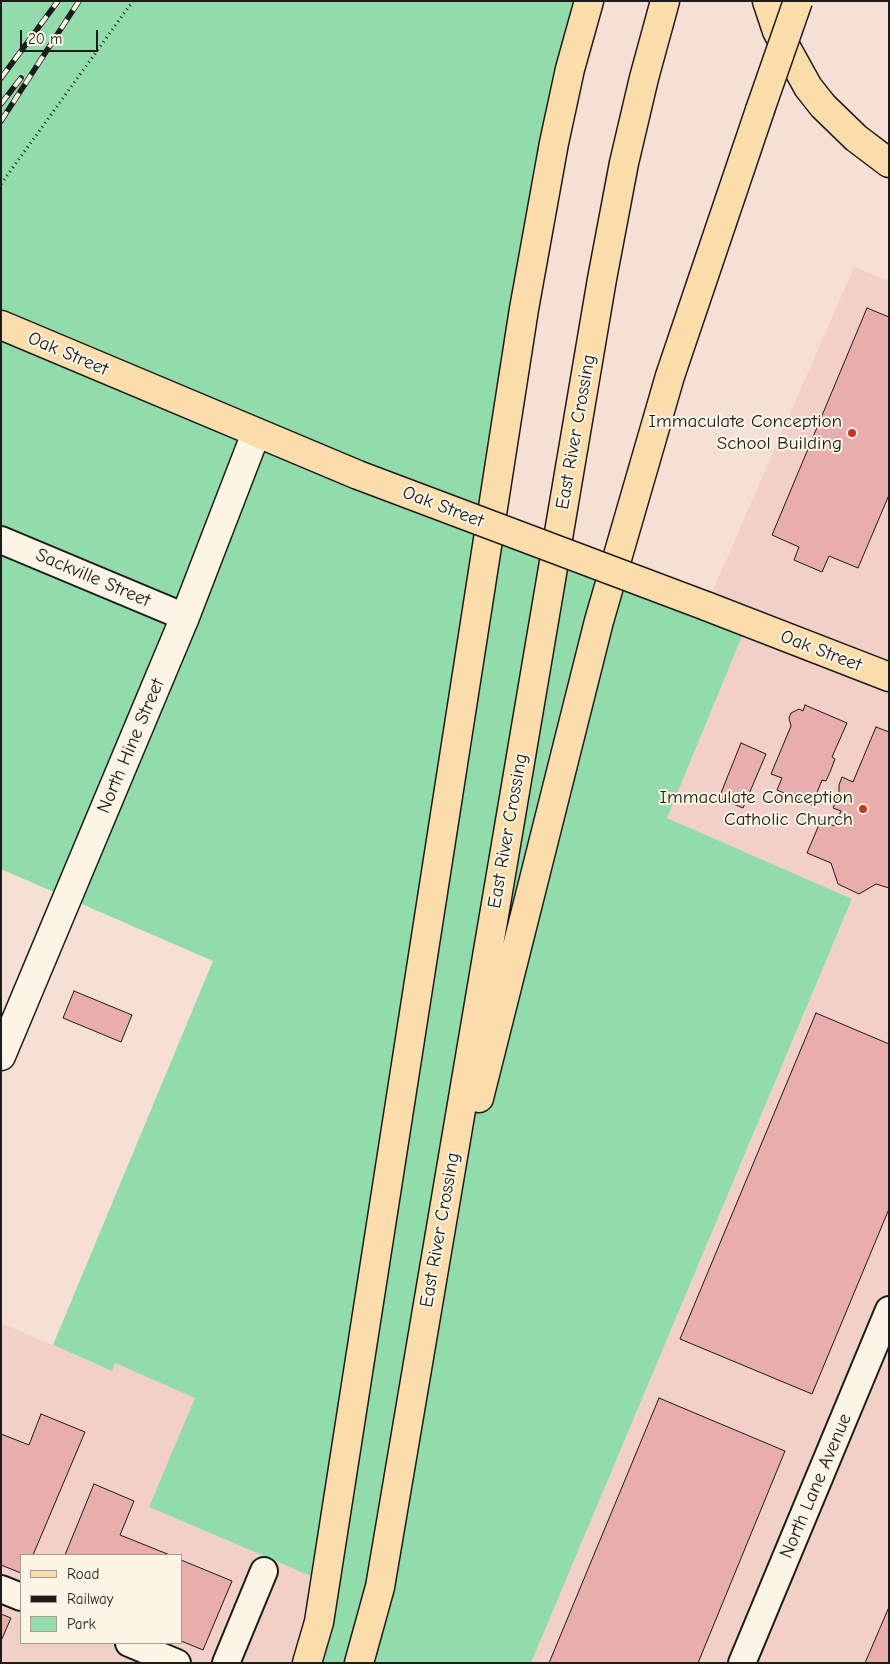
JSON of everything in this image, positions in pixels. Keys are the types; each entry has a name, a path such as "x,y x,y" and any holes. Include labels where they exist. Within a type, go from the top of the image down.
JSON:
{"main road":[{"path":"307,1663 319,1622 524,309 554,143 570,69 589,1"},
{"name":"East River Crossing","path":"359,1663 380,1587 602,279 624,163 665,1"},
{"path":"767,1 777,31 808,87 823,106 856,138 889,163"},
{"path":"429,1298 599,621 670,376 798,1"},
{"name":"Oak Street","path":"1,325 256,434 358,475 706,606 887,670"},
{"name":"North Hine Street","path":"1,1056 186,617 256,434"}],"street":[{"name":"Sackville Street","path":"1,540 186,617"},
{"name":"North Lane Avenue","path":"742,1663 889,1310"},
{"path":"226,1663 264,1571"},
{"path":"1,1589 20,1597"},
{"path":"131,1644 176,1663"}],"path":[{"path":"1,184 133,1"}],"shaded area":[{"path":"854,267 889,281 889,1663 531,1663 852,900 667,818 748,623 706,606"},
{"path":"1,1323 111,1371 115,1363 196,1398 149,1507 325,1582 307,1663 1,1663"}],"green space":[{"path":"1,1 589,1 490,528 748,622 667,818 852,899 531,1663 307,1663 325,1582 149,1507 195,1398 115,1363 112,1371 53,1345 213,961 1,869"}],"building":[{"name":"Immaculate Conception School Building","path":"867,308 889,317 889,495 858,568 829,556 822,572 794,560 799,547 772,535"},
{"path":"805,705 847,723 832,757 835,759 830,772 826,781 822,780 812,805 777,790 782,778 771,774 791,726 789,718 791,713 799,709 803,711"},
{"name":"Immaculate Conception Catholic Church","path":"876,727 889,732 889,888 876,884 859,894 838,884 831,863 807,853 821,820 834,826 841,811 833,808 839,793 842,777 853,782"},
{"path":"741,743 766,754 743,808 719,798"},
{"path":"74,991 132,1015 121,1042 63,1018"},
{"path":"816,1013 889,1044 889,1209 812,1394 680,1339"},
{"path":"659,1398 785,1451 698,1663 549,1663"},
{"path":"41,1414 85,1432 33,1554 20,1554 20,1573 1,1565 1,1434 29,1445"},
{"path":"94,1484 134,1501 120,1535 168,1554 65,1554"},
{"path":"182,1560 232,1581 203,1650 182,1641"},
{"path":"889,1607 889,1663 865,1663"},
{"path":"1,1614 11,1618 1,1641"}],"railway":[{"path":"1,78 58,1"},
{"path":"1,121 79,1"},
{"path":"1,104 21,78"}],"place":[{"name":"Immaculate Conception School Building","path":"852,433"},
{"name":"Immaculate Conception Catholic Church","path":"863,809"}]}
